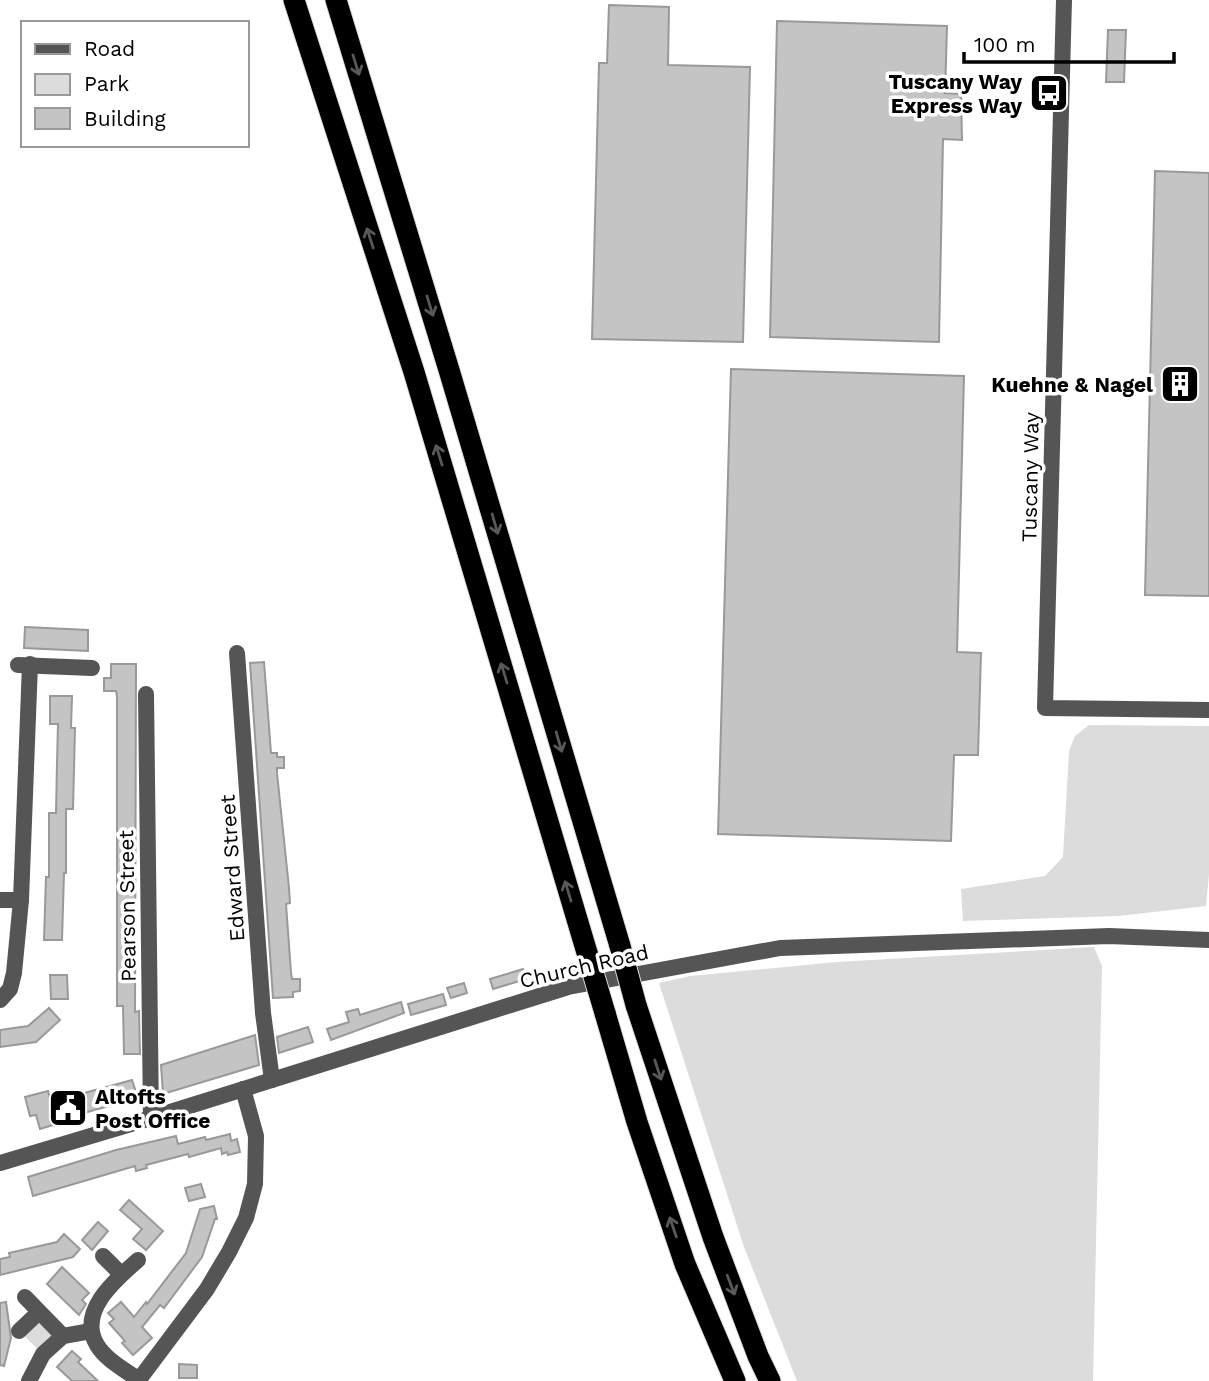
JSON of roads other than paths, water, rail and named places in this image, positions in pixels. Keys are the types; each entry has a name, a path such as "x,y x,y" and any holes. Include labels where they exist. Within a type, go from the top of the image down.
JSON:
{"highway":[{"path":"294,0 414,372 637,1122 685,1264 735,1381"},
{"path":"336,0 453,384 636,1005 713,1237 770,1381"}],"street":[{"name":"Tuscany Way","path":"1064,0 1045,708 1209,710"},
{"name":"Edward Street","path":"237,653 263,1013 272,1080"},
{"path":"0,1000 10,989 14,973 21,900 24,664 92,668"},
{"name":"Pearson Street","path":"146,694 151,1118"},
{"path":"0,900 21,900"},
{"name":"Church Road","path":"0,1163 568,987 780,948 1109,936 1209,940"},
{"path":"138,1260 121,1274 98,1303 92,1317 91,1331 98,1347 114,1363 138,1380 207,1289 246,1218 255,1184 256,1136 243,1089"},
{"path":"103,1256 121,1274"},
{"path":"25,1297 63,1336"},
{"path":"19,1331 39,1312"},
{"path":"29,1381 43,1354 63,1336 91,1331"}],"place":[{"name":"Tuscany Way Express Way","path":"1049,93"},
{"name":"Kuehne & Nagel","path":"1180,384"},
{"name":"Altofts Post Office","path":"68,1108"}]}
